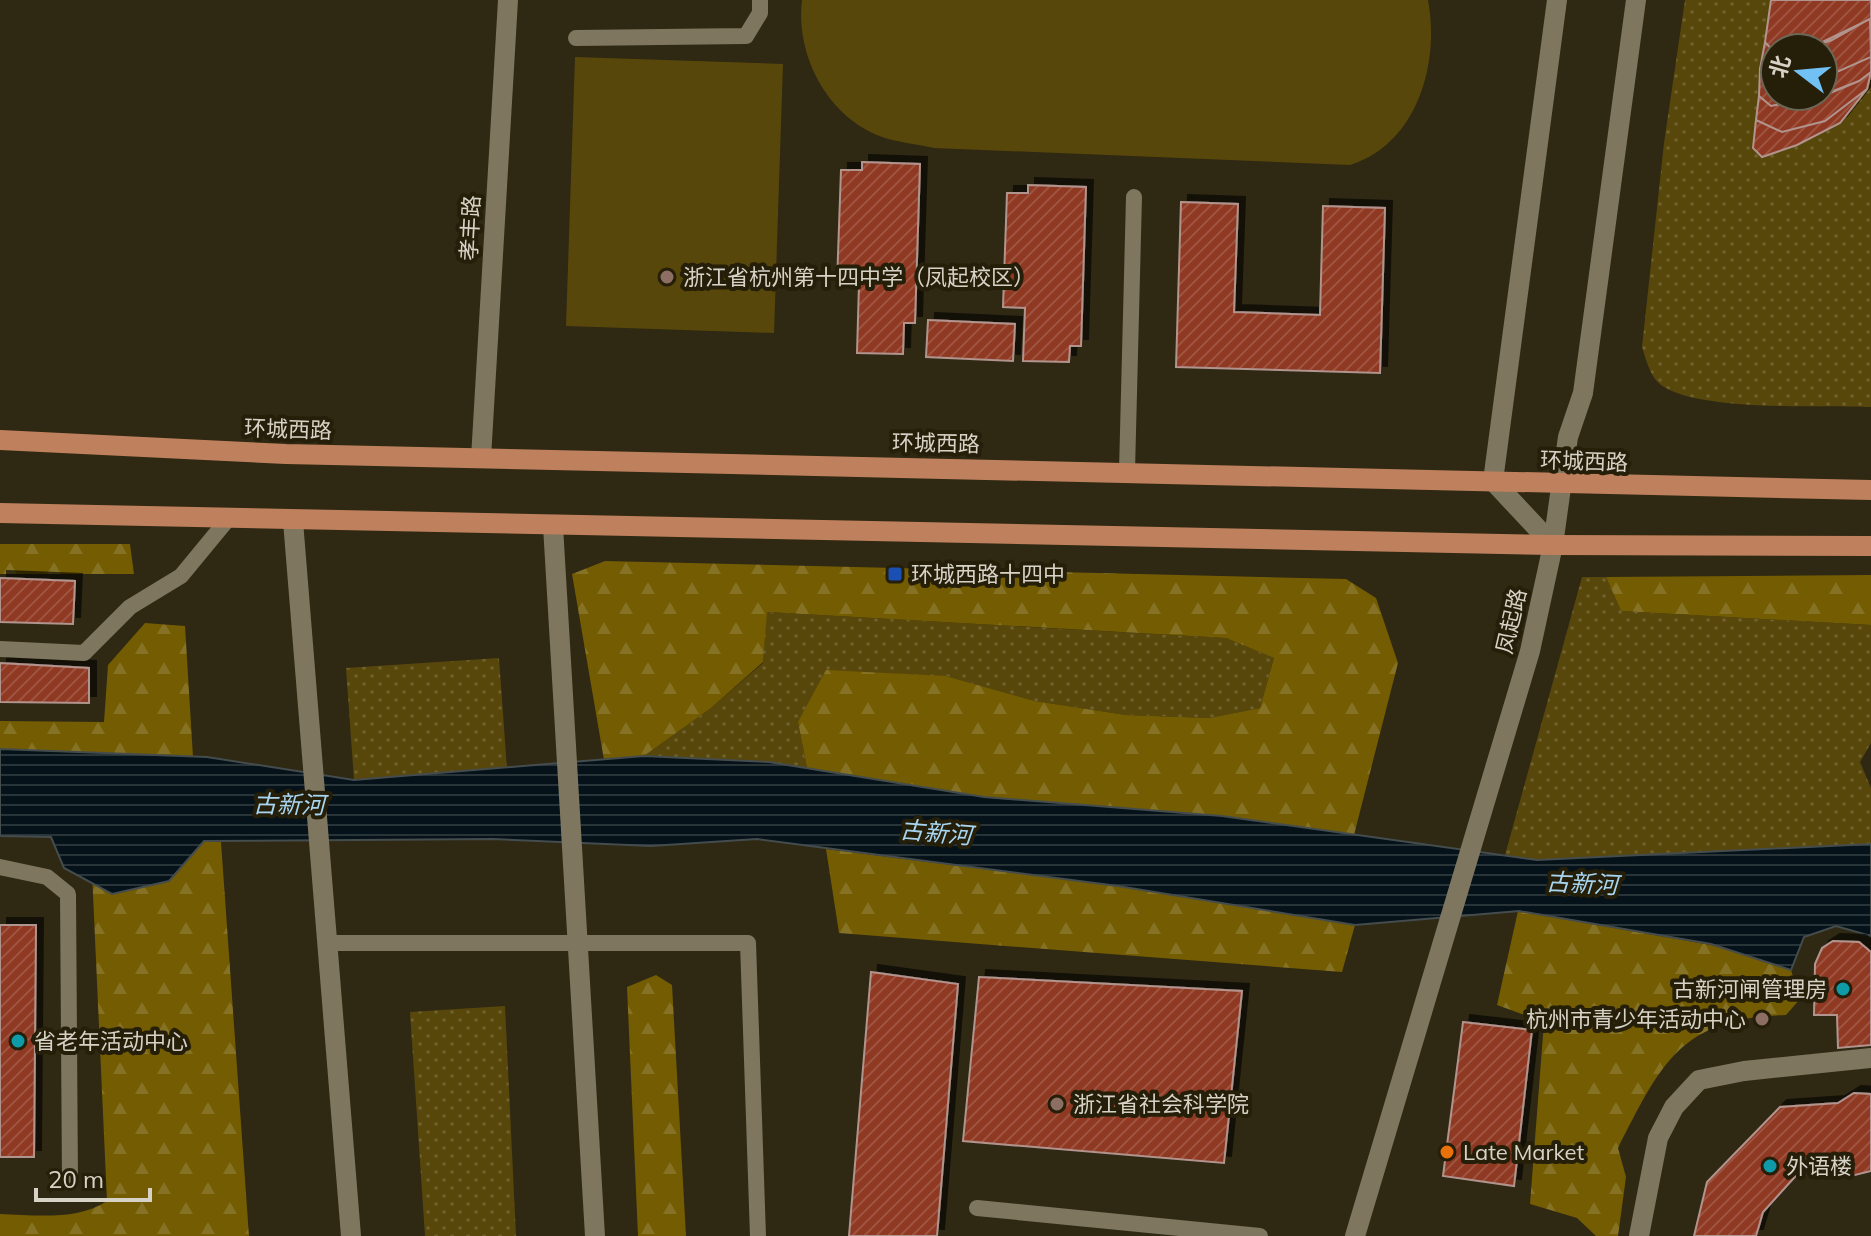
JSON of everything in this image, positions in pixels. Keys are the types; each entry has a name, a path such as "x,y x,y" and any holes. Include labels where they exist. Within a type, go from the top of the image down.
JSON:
{"main road":[{"name":"环城西路","path":"0,440 286,454 1871,490"},
{"path":"0,513 1553,545 1871,546"}],"street":[{"name":"孝丰路","path":"481,458 508,0"},
{"path":"1553,545 1493,481 1557,0"},
{"name":"凤起路","path":"1355,1236 1530,651 1553,545 1568,437 1583,393 1636,0"},
{"path":"293,521 318,863 351,1236"},
{"path":"553,526 595,1236"},
{"path":"1639,1236 1658,1138 1674,1107 1699,1080 1744,1071 1871,1058"}],"lane":[{"path":"576,38 746,36 760,13 760,0"},
{"path":"1127,471 1134,197"},
{"path":"0,649 84,653 130,607 181,576 228,519"},
{"path":"0,867 47,877 68,894 70,1181"},
{"path":"326,943 748,943 758,1236"},
{"path":"977,1208 1260,1236"}],"shaded area":[{"path":"802,0 1428,0 1430,50 1419,99 1407,120 1392,139 1373,155 1350,165 934,148 891,140 865,129 847,117 832,101 810,64 801,21"},
{"path":"1685,0 1871,0 1871,407 1731,403 1679,394 1657,382 1642,347 1664,143"},
{"path":"575,57 783,64 774,333 566,326"},
{"path":"1582,577 1606,577 1621,611 1871,625 1871,743 1860,762 1871,788 1871,844 1537,860 1505,855"},
{"path":"766,612 1226,638 1274,658 1260,708 1209,718 1126,715 1035,701 946,676 798,722 807,768 769,762 644,756 711,708 763,663"},
{"path":"499,658 507,769 354,780 346,668"},
{"path":"505,1006 516,1236 425,1236 410,1012"}],"green space":[{"path":"0,544 130,544 134,574 0,574"},
{"path":"605,561 1346,579 1376,598 1398,663 1354,835 1222,816 984,797 807,768 798,722 826,670 946,676 1035,701 1126,715 1209,718 1260,708 1274,658 1226,638 767,612 763,662 711,708 644,756 604,760 572,574"},
{"path":"1871,575 1871,625 1621,611 1606,577"},
{"path":"145,623 185,626 193,757 0,750 0,721 104,722 108,665"},
{"path":"103,841 221,842 249,1236 0,1236 0,1214 69,1214 83,1212 107,1201 91,851"},
{"path":"826,849 1118,886 1355,925 1342,972 839,933"},
{"path":"1518,911 1711,945 1791,970 1800,999 1786,1015 1750,1018 1722,1025 1698,1036 1679,1050 1663,1069 1618,1148 1626,1177 1618,1236 1596,1236 1577,1218 1530,1204 1544,1022 1497,1005"},
{"path":"656,975 672,985 686,1236 638,1236 627,987"}],"water":[{"name":"古新河","path":"0,749 207,757 354,780 644,756 769,762 984,797 1222,816 1537,860 1871,844 1871,936 1836,926 1804,937 1791,970 1711,944 1519,911 1355,925 1118,886 757,839 651,846 493,839 204,841 169,881 112,894 64,868 51,837 0,836"}],"building":[{"path":"1771,0 1871,0 1871,18 1839,36 1839,32 1766,32"},
{"path":"1870,19 1871,57 1839,71 1839,34"},
{"path":"1871,57 1871,72 1839,89 1839,71"},
{"path":"1871,72 1867,89 1839,110 1839,89"},
{"path":"1867,89 1840,123 1797,145 1762,157 1753,148 1756,120 1782,132 1825,121"},
{"path":"1759,96 1759,112 1837,112 1825,121 1782,132 1756,120"},
{"path":"862,162 920,164 915,323 904,323 903,354 857,353 859,284 837,283 841,170 862,170"},
{"path":"1028,185 1086,187 1081,346 1070,346 1069,362 1023,361 1025,308 1003,307 1007,193 1028,193"},
{"path":"1181,202 1238,204 1234,312 1320,315 1323,206 1385,208 1380,373 1176,367"},
{"path":"928,320 1015,324 1013,361 926,357"},
{"path":"0,578 75,581 73,624 0,622"},
{"path":"0,663 89,668 89,703 0,702"},
{"name":"省老年活动中心","path":"0,925 36,925 34,1157 0,1157"},
{"name":"古新河闸管理房","path":"1833,941 1859,942 1871,952 1871,1045 1838,1048 1837,1015 1814,1015 1815,964 1822,948"},
{"path":"871,972 958,984 937,1236 849,1236"},
{"path":"979,977 1242,991 1224,1163 963,1141"},
{"path":"1463,1022 1532,1030 1514,1186 1443,1176"},
{"name":"外语楼","path":"1854,1093 1871,1094 1871,1171 1855,1175 1834,1162 1802,1169 1763,1212 1756,1236 1694,1236 1707,1182 1780,1107 1838,1103"}],"place":[{"name":"浙江省杭州第十四中学（凤起校区）","path":"667,277"},
{"name":"环城西路十四中","path":"895,574"},
{"name":"古新河闸管理房","path":"1843,989"},
{"name":"杭州市青少年活动中心","path":"1762,1019"},
{"name":"省老年活动中心","path":"18,1041"},
{"name":"浙江省社会科学院","path":"1057,1104"},
{"name":"Late Market","path":"1447,1152"},
{"name":"外语楼","path":"1770,1166"}]}
